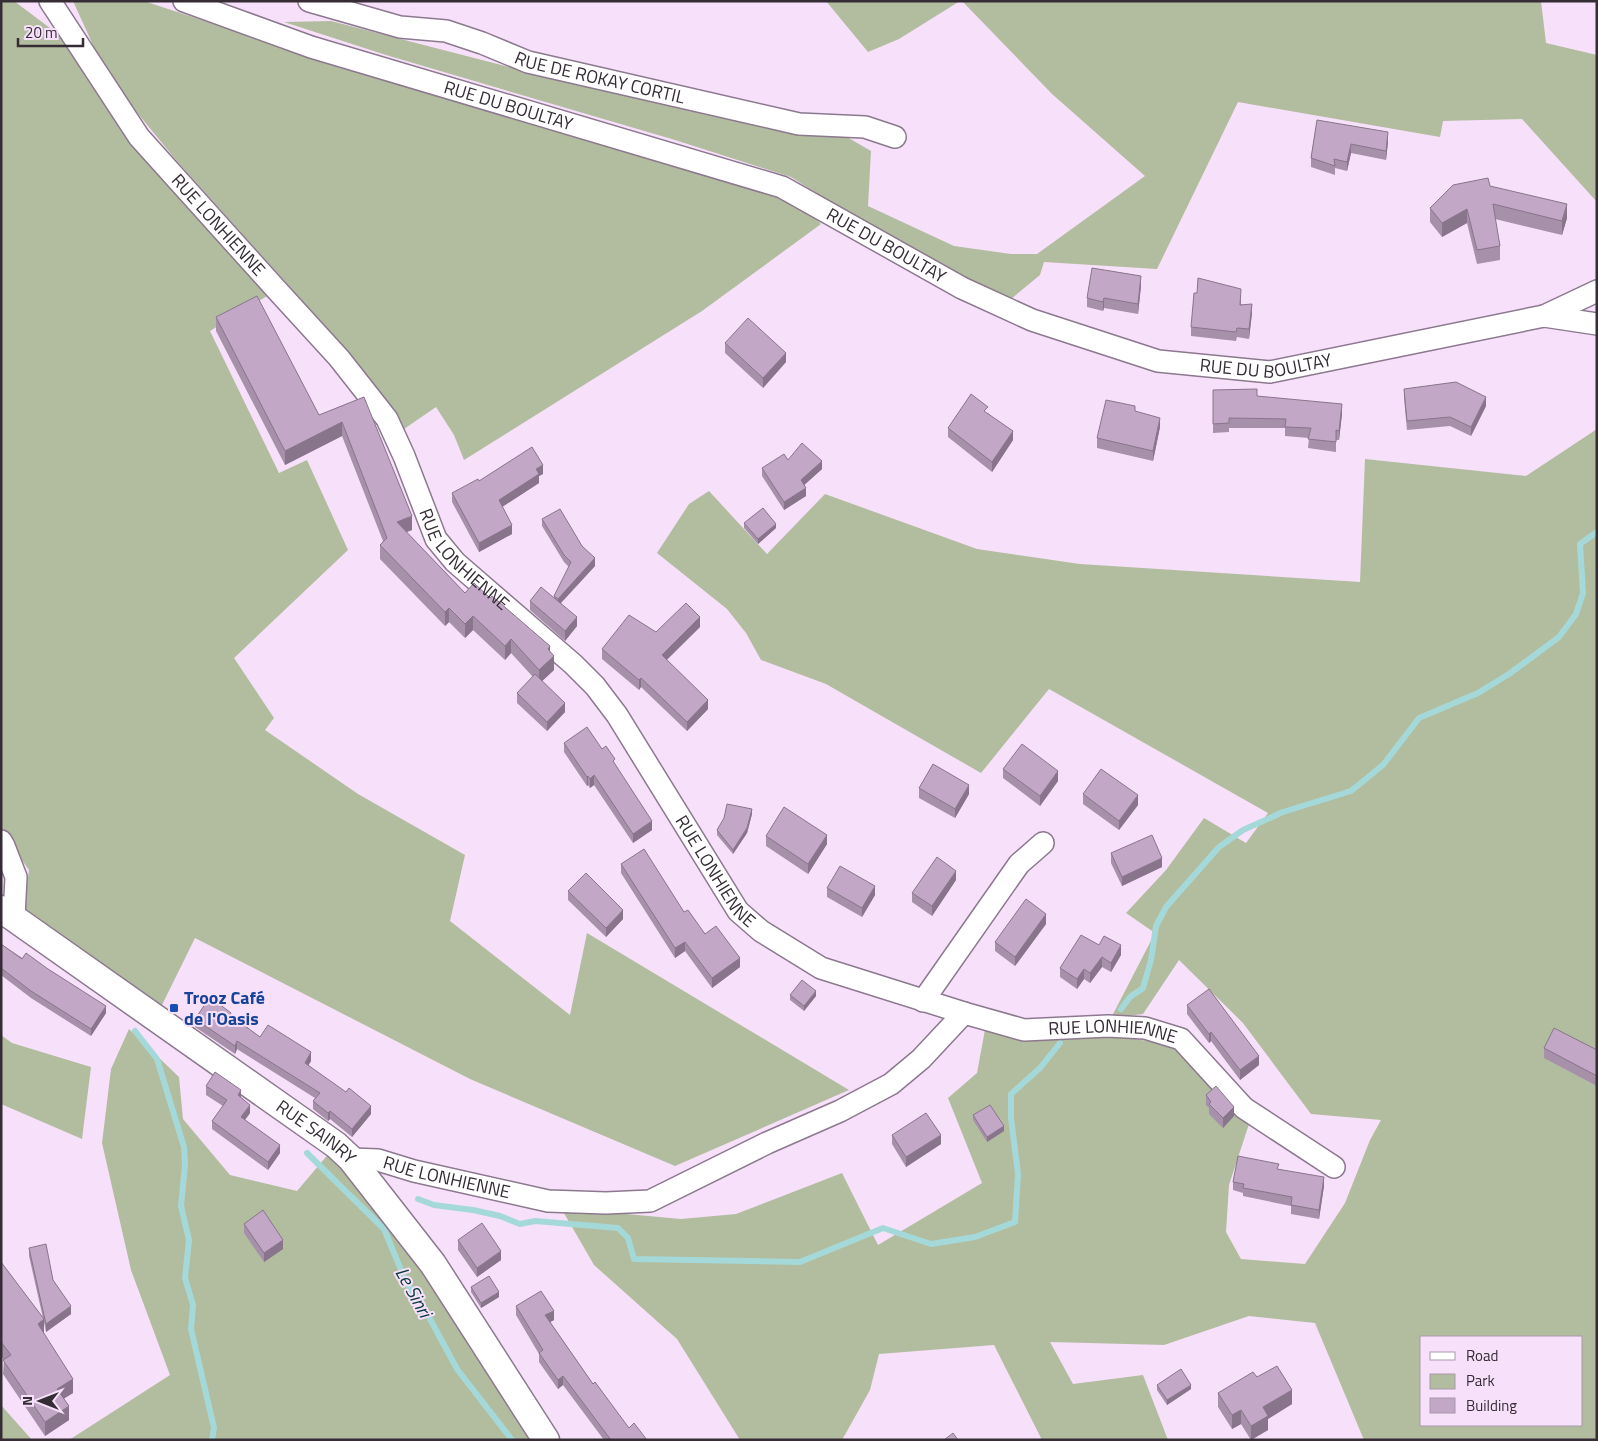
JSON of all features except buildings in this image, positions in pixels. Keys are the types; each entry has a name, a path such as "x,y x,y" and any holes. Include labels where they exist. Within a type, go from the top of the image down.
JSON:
{"street":[{"name":"RUE LONHIENNE","path":"50,1 139,137 274,288 340,358 386,419 404,456 436,539 455,562 573,664 595,686 617,715 738,911 761,931 821,968 964,1013 1024,1030 1108,1026 1145,1028 1181,1039 1244,1108 1334,1167"},
{"name":"RUE DU BOULTAY","path":"184,1 311,47 782,187 962,288 1032,320 1158,361 1270,372 1544,316 1597,291"},
{"name":"RUE DE ROKAY CORTIL","path":"309,1 400,27 446,31 482,43 528,62 799,124 865,127 895,137"},
{"path":"1544,316 1597,324"},
{"path":"1,841 16,877 8,913"},
{"path":"923,1001 1019,864 1043,843"},
{"name":"RUE SAINRY","path":"8,913 336,1145 351,1158 433,1264 546,1440"},
{"name":"RUE LONHIENNE","path":"351,1158 378,1160 414,1171 548,1201 606,1203 650,1201 767,1142 840,1111 891,1084 921,1059 964,1013"}],"green space":[{"path":"1,1 14,1 58,34 123,130 247,270 267,296 210,331 279,473 307,460 348,550 234,658 274,718 265,730 358,794 465,855 450,921 570,1015 587,933 849,1090 675,1166 470,1079 195,938 160,1009 23,913 29,870 1,831"},
{"path":"73,1 144,1 368,75 600,140 797,201 821,224 702,311 464,460 454,435 436,407 404,429 350,354 176,160 107,76"},
{"path":"826,1 960,1 899,39 868,52"},
{"path":"962,1 1541,1 1546,43 1597,55 1597,202 1522,119 1443,121 1440,137 1238,102 1157,269 1044,262 1040,275 1011,299 908,251 791,177 675,140 386,55 284,22 331,21 536,74 840,133 871,151 868,206 954,246 1011,254 1037,254 1145,176 1052,94"},
{"path":"1597,429 1597,1440 1364,1440 1315,1323 1249,1316 1164,1345 1050,1342 1073,1384 1143,1375 1168,1440 1042,1440 994,1345 879,1354 870,1390 842,1440 740,1440 677,1339 594,1265 561,1208 681,1219 736,1214 842,1173 878,1245 982,1183 948,1098 977,1073 986,1024 1108,1034 1175,1046 1249,1124 1229,1185 1226,1232 1241,1259 1305,1264 1345,1203 1370,1140 1381,1120 1311,1114 1243,1023 1179,960 1143,1014 1111,1018 1155,933 1126,913 1166,870 1204,818 1246,843 1268,813 1049,689 981,773 826,684 761,660 746,633 727,609 657,553 689,504 709,491 767,554 825,494 977,549 1080,564 1360,582 1365,459 1526,476"},
{"path":"129,1029 179,1077 183,1119 230,1175 297,1191 336,1145 546,1440 69,1440 170,1375 131,1270 102,1143 111,1069"},
{"path":"1,1035 12,1043 91,1067 82,1139 1,1104"},
{"path":"1,1405 32,1440 1,1440"}],"waterway":[{"path":"1121,1009 1130,997 1143,988 1151,960 1156,926 1166,907 1219,847 1243,830 1283,812 1351,791 1383,765 1419,718 1478,693 1509,674 1559,637 1576,614 1583,593 1580,544 1597,532"},
{"path":"135,1031 157,1059 184,1147 185,1165 181,1206 189,1240 185,1278 193,1305 191,1329 214,1428 212,1440"},
{"path":"418,1199 434,1205 500,1216 520,1224 535,1221 618,1228 628,1238 634,1259 800,1262 883,1228 931,1244 975,1237 1015,1222 1018,1174 1011,1118 1011,1094 1040,1068 1060,1043"},
{"name":"Le Sinri","path":"307,1153 384,1229 406,1282 423,1306 457,1369 512,1440"}],"place":[{"name":"Trooz Café de l'Oasis","path":"174,1008"}]}
